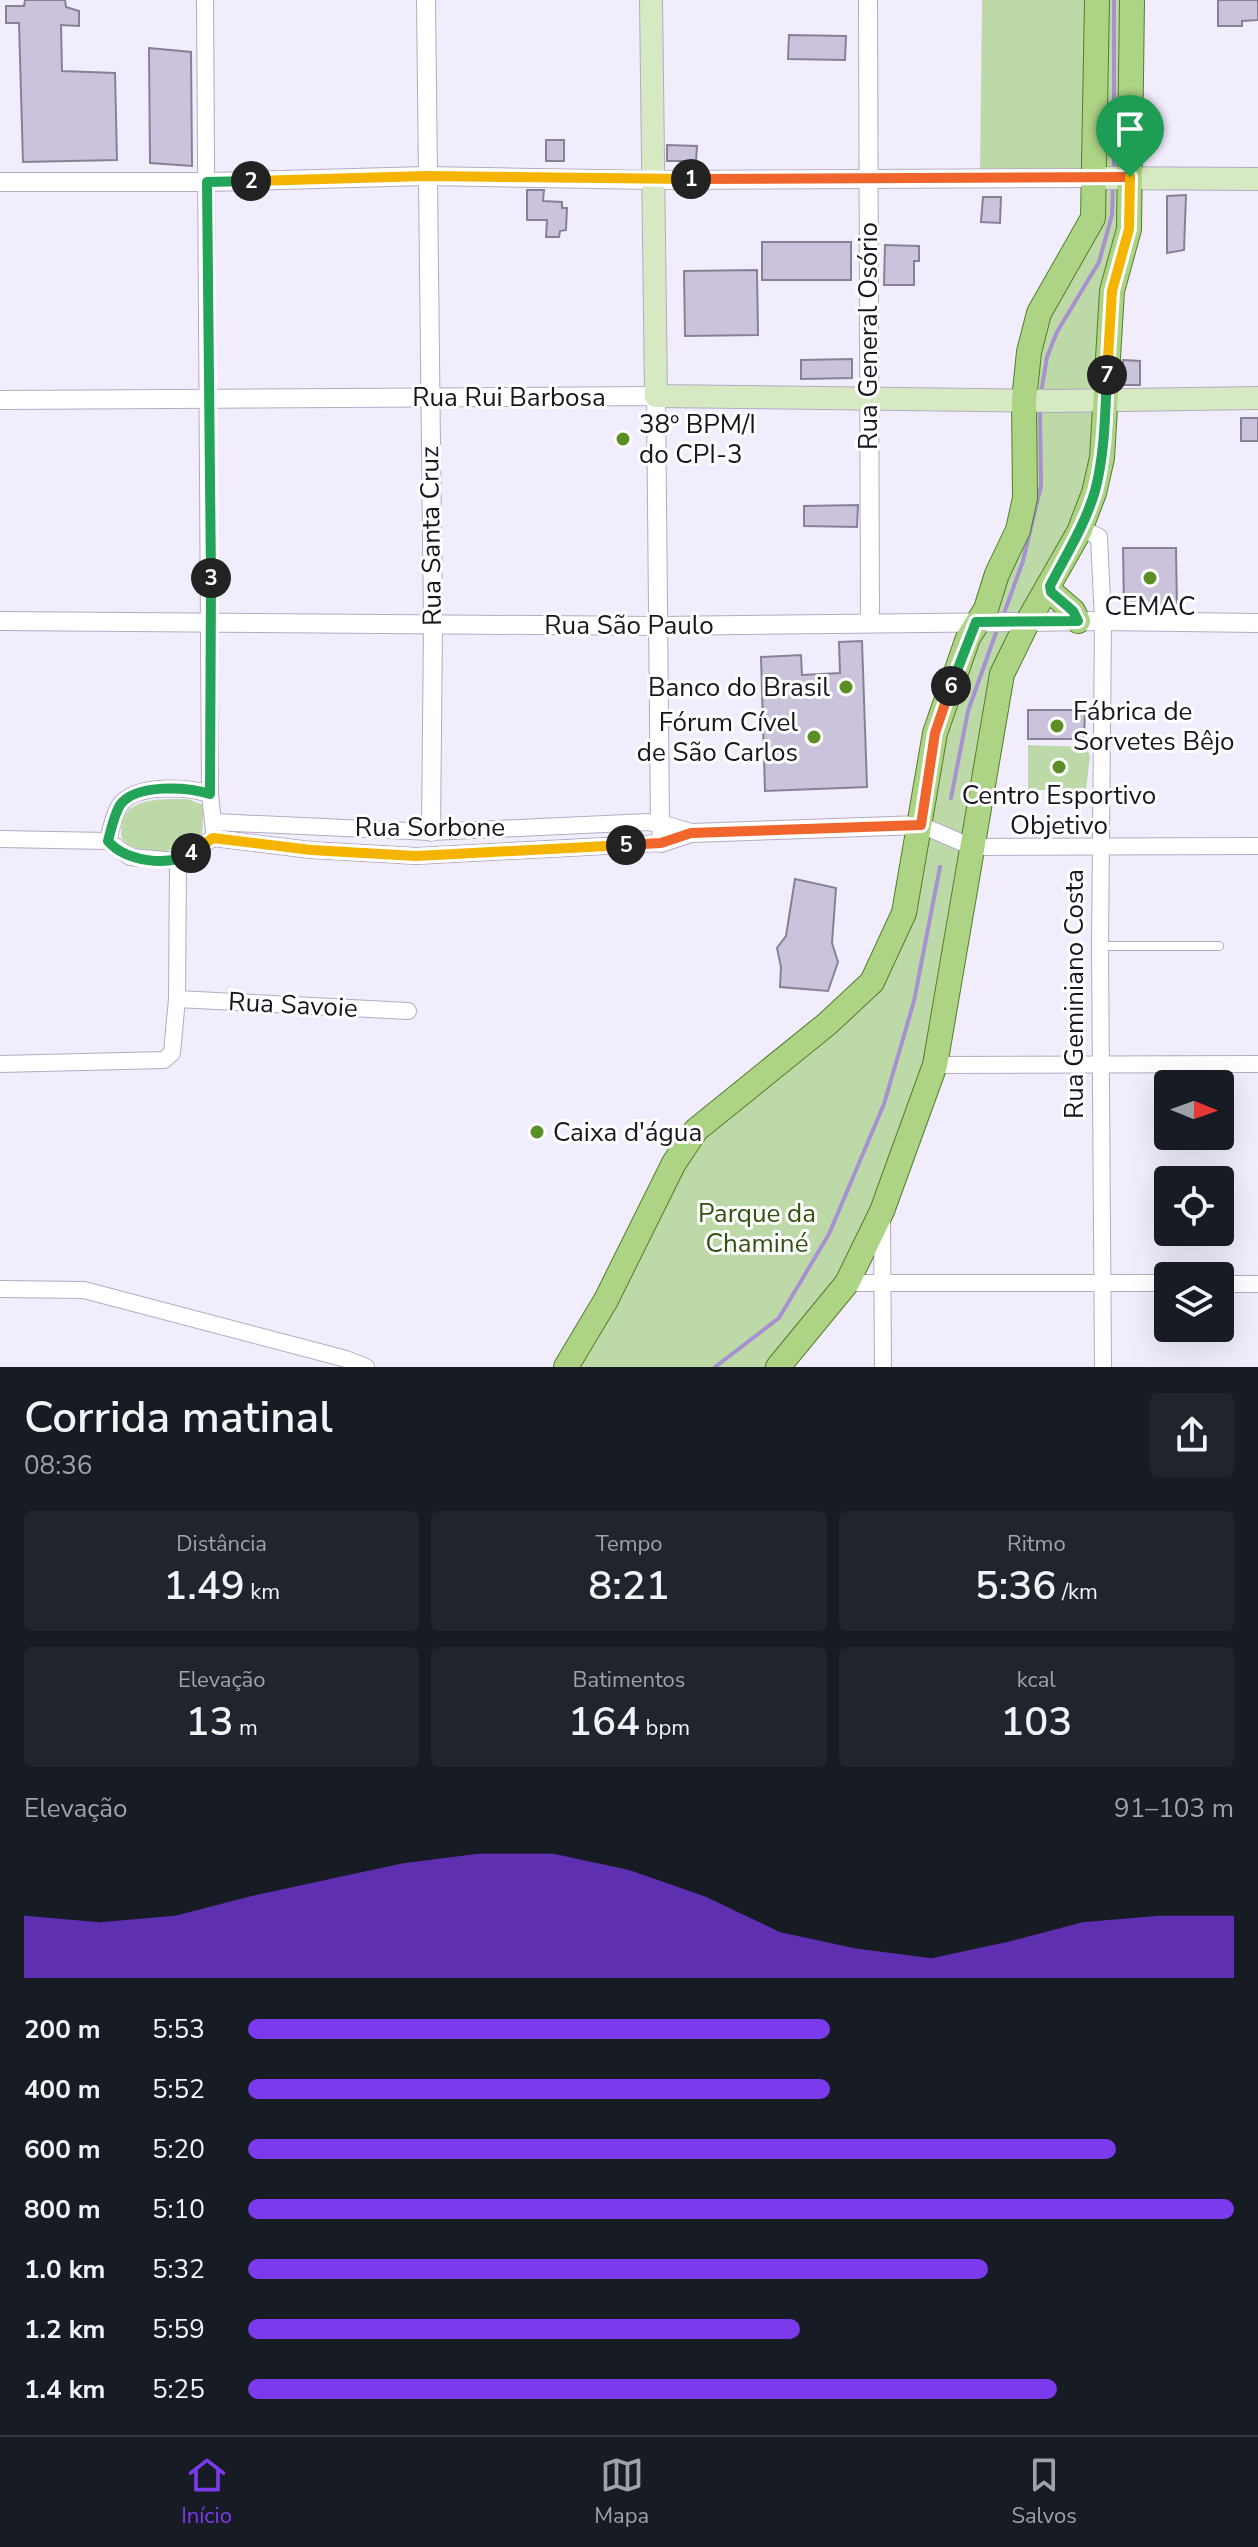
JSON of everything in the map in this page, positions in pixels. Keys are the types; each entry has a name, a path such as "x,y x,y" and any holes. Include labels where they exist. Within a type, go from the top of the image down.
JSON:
{"main road":[{"path":"651,0 656,396"},
{"path":"778,1367 847,1283 882,1211 935,1065 1002,674 1020,623 1050,586 1079,532 1094,493 1102,458 1112,291 1129,229 1113,178 1097,0"},
{"path":"566,1367 606,1300 674,1163 696,1130 827,1024 872,982 904,913 935,733 986,609 997,574 1018,530 1025,498 1029,352 1039,313 1113,178 1132,0"},
{"path":"1113,178 1258,179"},
{"name":"Rua Rui Barbosa","path":"656,396 1056,401 1258,398"},
{"path":"1050,586 1051,592 1073,611 1078,621"}],"street":[{"path":"0,839 108,841 130,857 178,861 214,830 210,794 210,397 205,0"},
{"name":"Rua Santa Cruz","path":"426,0 433,625 431,832"},
{"name":"Rua General Osório","path":"868,0 870,623"},
{"path":"0,182 207,182 426,176 653,180 1113,178"},
{"path":"656,396 661,843"},
{"name":"Rua Rui Barbosa","path":"0,400 656,396"},
{"name":"Rua Geminiano Costa","path":"1079,532 1085,530 1099,537 1103,621 1100,946 1103,1367"},
{"name":"Rua São Paulo","path":"0,621 658,626 1078,621 1258,623"},
{"path":"108,841 121,805 132,794 192,788 210,794"},
{"name":"Rua Sorbone","path":"214,830 312,825 431,832 660,824 691,833"},
{"path":"311,850 312,825"},
{"name":"Rua Sorbone","path":"214,830 311,850 416,856 661,843 691,833 921,825 972,847"},
{"path":"972,847 1258,846"},
{"path":"0,1064 164,1060 172,1053 177,999 178,861"},
{"name":"Rua Savoie","path":"177,999 408,1011"},
{"path":"935,1065 1258,1064"},
{"path":"882,1211 883,1367"},
{"path":"847,1283 1154,1283"},
{"path":"1234,1284 1258,1284"},
{"path":"0,1289 84,1290 346,1359 366,1367"}],"lane":[{"path":"1100,946 1219,946"}],"green space":[{"path":"982,0 1090,0 1086,168 980,170"},
{"name":"Parque da Chaminé","path":"1097,0 1132,0 1102,458 1002,674 935,1065 882,1211 778,1367 566,1367 656,1196 732,1099 890,949 935,733 1018,530 1029,352 1093,218"},
{"name":"Centro Esportivo Objetivo","path":"1028,745 1086,747 1090,756 1086,790 1028,790"},
{"path":"163,799 187,799 204,805 202,834 193,840 173,849 151,852 131,846 122,839 125,815 132,808"}],"building":[{"path":"25,0 65,0 66,7 79,11 79,26 61,25 62,71 115,73 117,160 23,162 19,23 6,23 6,6 24,6"},
{"path":"1218,0 1258,0 1258,20 1242,21 1242,26 1218,26"},
{"path":"789,35 846,36 845,60 788,59"},
{"path":"149,48 191,52 192,166 150,163"},
{"path":"546,140 564,140 564,161 546,161"},
{"path":"667,145 697,146 696,161 667,161"},
{"path":"527,190 544,190 543,201 562,202 562,208 567,208 566,230 560,231 559,237 546,237 547,220 527,220"},
{"path":"1186,195 1184,250 1167,253 1167,196"},
{"path":"983,197 1001,197 1000,223 981,222"},
{"path":"762,242 851,242 851,280 762,280"},
{"path":"885,245 919,246 919,261 914,261 914,285 884,285"},
{"path":"757,270 758,335 685,336 684,271"},
{"path":"852,359 852,378 801,379 801,360"},
{"path":"1123,360 1140,361 1140,385 1121,385"},
{"path":"1241,418 1258,418 1258,441 1241,441"},
{"path":"858,505 857,527 804,526 804,506"},
{"name":"CEMAC","path":"1123,548 1176,548 1177,610 1124,608"},
{"name":"Fórum Cível de São Carlos","path":"862,641 867,787 765,791 761,657 801,655 802,675 840,673 839,642"},
{"name":"Fábrica de Sorvetes Bêjo","path":"1028,710 1085,710 1084,739 1028,739"},
{"path":"795,879 836,888 832,943 838,962 828,991 780,987 781,967 777,948 786,936"}],"waterway":[{"path":"1114,0 1114,169"},
{"path":"1041,393 1047,357 1057,332 1099,262 1112,215 1113,186"},
{"path":"1003,616 1023,561 1041,486 1040,410"},
{"path":"951,798 968,711 998,627"},
{"path":"715,1367 779,1318 829,1234 884,1104 914,1001 940,867"}],"place":[{"name":"38º BPM/I do CPI-3","path":"623,439"},
{"name":"CEMAC","path":"1150,578"},
{"name":"Banco do Brasil","path":"846,687"},
{"name":"Fábrica de Sorvetes Bêjo","path":"1057,726"},
{"name":"Fórum Cível de São Carlos","path":"814,737"},
{"name":"Centro Esportivo Objetivo","path":"1059,767"},
{"name":"Caixa d'água","path":"537,1132"}],"route":[{"path":"426,176 653,180 1130,177 1129,229 1112,291 1102,458 1094,493 1079,532 1050,586 1051,592 1073,611 1078,621 976,622 935,733 921,825 691,833 661,843 416,856 311,850 213,838 178,861 130,857 108,841 121,805 132,794 192,788 210,794 207,182 426,176"}]}
